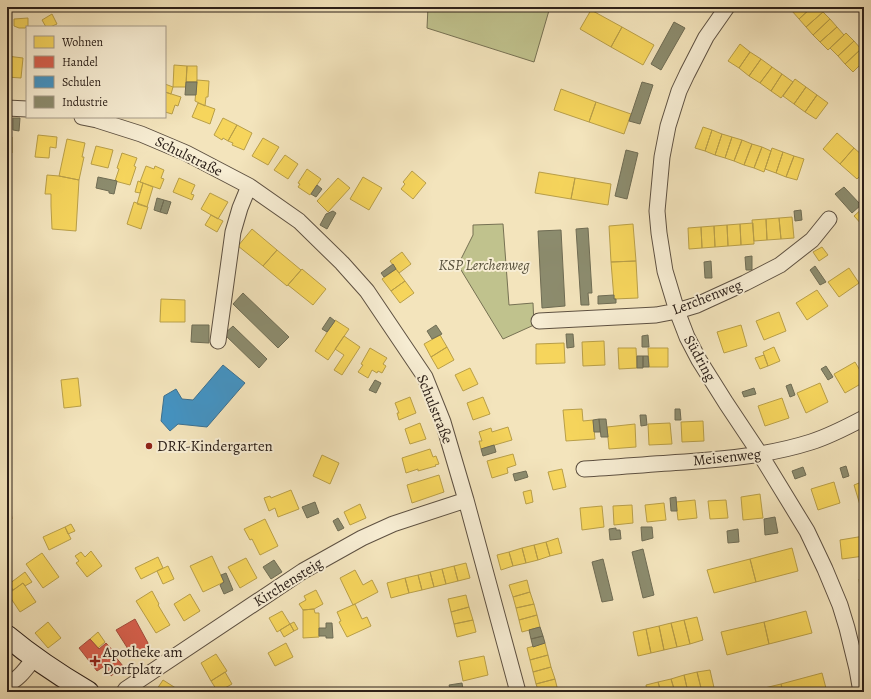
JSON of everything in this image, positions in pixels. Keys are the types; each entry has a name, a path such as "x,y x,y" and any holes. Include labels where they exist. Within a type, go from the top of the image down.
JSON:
{"street":[{"name":"Südring","path":"727,7 706,37 687,74 679,91 668,126 662,157 657,211 665,271 677,311 687,337 699,360 807,530 840,605 857,669 861,692"},
{"path":"7,108 26,109"},
{"name":"Schulstraße","path":"87,118 141,134 173,147 249,186 299,221 342,263 367,291 425,377 443,422 466,500 518,692"},
{"path":"218,341 233,232 240,208 249,186"},
{"name":"Lerchenweg","path":"539,321 656,315 697,305 780,265 812,240 829,219"},
{"name":"Meisenweg","path":"584,469 726,459 783,450 811,442 841,430 864,418"},
{"name":"Kirchensteig","path":"124,692 139,680 303,570 362,538 393,524 466,500"},
{"path":"7,636 35,658 88,692"},
{"path":"7,684 11,683 21,675 35,658"}],"green space":[{"path":"428,7 550,7 534,62 427,28"},
{"name":"KSP Lerchenweg","path":"503,224 509,305 533,303 534,325 503,339 458,265 473,235 473,225"}],"building: Wohnen":[{"path":"796,7 812,7 799,19 792,11"},
{"path":"812,7 818,7 823,12 806,27 799,19"},
{"path":"591,10 622,27 611,47 580,29"},
{"path":"823,12 830,19 813,35 806,27"},
{"path":"52,14 57,24 45,26 42,20"},
{"path":"28,18 28,26 25,28 19,28 14,26 14,19"},
{"path":"830,19 837,27 820,42 813,35"},
{"path":"622,27 654,45 643,65 611,47"},
{"path":"837,27 844,35 828,50 820,42"},
{"path":"846,33 854,41 838,56 830,48"},
{"path":"854,41 861,49 845,64 838,56"},
{"path":"740,44 750,52 739,68 728,61"},
{"path":"861,49 864,52 864,61 853,72 845,64"},
{"path":"750,52 761,59 749,76 739,68"},
{"path":"7,56 23,58 21,78 7,77"},
{"path":"761,59 772,67 760,83 749,76"},
{"path":"174,65 187,66 186,87 173,87"},
{"path":"187,66 197,66 197,82 186,82"},
{"path":"772,67 782,74 771,91 760,83"},
{"path":"782,74 793,82 781,98 771,91"},
{"path":"795,79 806,87 794,104 783,96"},
{"path":"197,80 209,81 208,97 206,97 205,106 195,101"},
{"path":"166,84 173,87 171,94 166,92"},
{"path":"806,87 817,95 805,112 794,104"},
{"path":"561,89 596,102 589,122 554,110"},
{"path":"166,92 181,97 178,106 175,105 172,114 166,112"},
{"path":"817,95 828,103 816,119 805,112"},
{"path":"596,102 631,114 624,134 589,122"},
{"path":"198,103 215,109 210,124 192,117"},
{"path":"223,118 237,125 228,141 223,138 222,140 214,135"},
{"path":"237,125 252,133 244,150 232,145 233,143 228,141"},
{"path":"703,127 712,130 705,151 695,148"},
{"path":"712,130 722,134 715,155 705,151"},
{"path":"837,133 854,148 840,164 823,149"},
{"path":"722,134 732,137 725,158 715,155"},
{"path":"38,135 57,137 56,148 50,147 49,158 35,157"},
{"path":"7,137 12,137 12,153 7,153"},
{"path":"732,137 742,140 734,161 725,158"},
{"path":"263,138 279,147 268,165 252,156"},
{"path":"67,139 85,143 82,157 84,157 79,180 59,176"},
{"path":"742,140 752,144 744,165 734,161"},
{"path":"752,144 762,147 754,168 744,165"},
{"path":"96,146 113,150 108,168 91,164"},
{"path":"762,147 771,151 764,172 754,168"},
{"path":"772,148 783,152 776,173 765,169"},
{"path":"854,148 862,155 864,153 864,172 857,179 840,164"},
{"path":"783,152 794,156 786,177 776,173"},
{"path":"122,153 137,158 134,166 136,167 130,185 115,181 119,169 117,168"},
{"path":"285,155 298,164 288,179 274,170"},
{"path":"794,156 804,159 797,180 786,177"},
{"path":"146,166 154,169 155,166 164,170 161,178 164,179 160,189 140,182"},
{"path":"307,169 321,179 310,195 298,187 300,184 298,183"},
{"path":"412,171 426,183 413,199 401,189 405,184 403,182"},
{"path":"539,172 575,178 571,199 535,193"},
{"path":"47,175 79,180 76,231 52,229 51,194 45,194"},
{"path":"363,177 382,188 369,210 350,199"},
{"path":"179,178 195,185 191,194 194,195 192,200 173,192"},
{"path":"338,178 350,188 328,212 317,201"},
{"path":"575,178 611,184 608,205 571,199"},
{"path":"138,181 143,183 140,193 135,192"},
{"path":"143,183 153,187 147,207 137,204"},
{"path":"210,193 228,202 218,219 201,209"},
{"path":"134,202 148,207 141,229 127,224"},
{"path":"864,207 864,227 854,216"},
{"path":"211,215 223,221 217,232 205,225"},
{"path":"792,217 794,238 781,239 779,218"},
{"path":"779,218 781,239 767,240 766,219"},
{"path":"766,219 767,240 754,241 752,220"},
{"path":"753,223 754,244 741,245 740,224"},
{"path":"633,224 636,261 611,262 609,226"},
{"path":"740,224 741,245 728,246 727,225"},
{"path":"727,225 728,246 715,247 714,226"},
{"path":"714,226 715,247 702,248 701,227"},
{"path":"701,227 702,248 689,249 688,228"},
{"path":"252,229 277,250 263,266 238,246"},
{"path":"822,247 828,255 819,261 813,252"},
{"path":"277,250 301,270 287,286 263,266"},
{"path":"402,252 411,264 399,273 390,261"},
{"path":"636,261 638,298 614,299 611,262"},
{"path":"849,268 859,283 839,297 828,282"},
{"path":"302,269 326,289 313,305 288,285"},
{"path":"396,269 405,281 391,291 382,279"},
{"path":"405,281 414,293 400,303 391,291"},
{"path":"817,290 828,306 807,320 796,303"},
{"path":"161,299 185,300 185,322 160,322"},
{"path":"779,312 786,331 764,340 756,321"},
{"path":"335,320 349,329 328,360 315,351"},
{"path":"741,325 747,346 724,353 717,332"},
{"path":"440,335 447,347 431,357 424,344"},
{"path":"344,336 360,347 342,375 334,370 344,355 335,349"},
{"path":"604,341 605,365 583,366 582,342"},
{"path":"564,343 565,363 536,364 536,344"},
{"path":"447,347 454,360 438,369 431,357"},
{"path":"774,347 780,361 768,366 763,352"},
{"path":"370,348 387,358 383,364 386,366 382,373 378,371 377,373 372,370 368,378 358,372 363,365 361,364"},
{"path":"618,348 636,348 637,368 619,369"},
{"path":"648,348 668,348 668,367 649,367"},
{"path":"764,355 768,366 760,369 755,358"},
{"path":"855,362 864,377 864,382 845,393 834,374"},
{"path":"470,368 478,384 463,391 455,375"},
{"path":"78,378 81,406 64,408 61,380"},
{"path":"820,383 828,402 806,413 797,393"},
{"path":"410,397 416,413 399,420 397,413 399,413 395,403"},
{"path":"483,397 490,414 473,420 467,403"},
{"path":"782,398 789,418 765,426 758,406"},
{"path":"582,409 583,421 593,420 595,439 566,441 563,410"},
{"path":"703,421 704,441 682,442 681,422"},
{"path":"420,423 426,439 410,444 405,429"},
{"path":"670,423 672,444 649,445 648,424"},
{"path":"635,424 636,447 609,449 607,427"},
{"path":"508,427 512,440 481,449 479,441 482,441 479,432 491,428 492,432"},
{"path":"430,449 433,457 436,456 439,464 418,471 418,469 406,473 402,458"},
{"path":"513,454 516,465 507,468 508,473 492,478 487,461"},
{"path":"322,455 339,463 330,484 313,476"},
{"path":"562,469 566,487 553,490 548,472"},
{"path":"439,475 444,492 412,503 407,485"},
{"path":"864,481 864,503 860,505 854,485"},
{"path":"834,482 840,503 818,510 811,489"},
{"path":"291,490 299,509 278,517 275,508 269,511 264,498 270,496 271,498"},
{"path":"531,490 533,502 526,504 523,492"},
{"path":"760,494 763,518 743,520 741,497"},
{"path":"695,500 697,518 678,520 676,502"},
{"path":"726,500 728,518 710,519 708,501"},
{"path":"664,503 666,520 647,522 645,505"},
{"path":"10,504 12,519 7,520 7,505"},
{"path":"360,504 366,518 350,525 344,512"},
{"path":"632,505 633,523 614,525 613,506"},
{"path":"602,506 604,527 582,530 580,508"},
{"path":"265,519 278,546 260,555 252,539 250,540 244,529"},
{"path":"71,524 75,531 68,534 65,527"},
{"path":"65,527 71,539 49,550 43,537"},
{"path":"864,536 864,556 842,559 840,540"},
{"path":"558,538 562,553 550,556 546,542"},
{"path":"546,542 550,556 538,560 534,545"},
{"path":"534,545 538,560 526,563 522,548"},
{"path":"522,548 526,563 513,566 509,552"},
{"path":"792,548 798,571 756,582 750,559"},
{"path":"91,551 102,566 87,577 76,563 79,561 75,556 81,552 85,557"},
{"path":"509,552 513,566 501,570 497,555"},
{"path":"42,553 59,577 43,588 26,564"},
{"path":"212,556 224,582 203,592 190,566"},
{"path":"158,557 163,568 141,579 135,568"},
{"path":"246,558 257,578 240,588 228,567"},
{"path":"750,559 756,582 714,593 707,570"},
{"path":"466,563 470,578 458,581 454,566"},
{"path":"168,566 174,579 163,584 157,571"},
{"path":"454,566 458,581 446,584 442,569"},
{"path":"442,569 446,584 434,587 430,572"},
{"path":"355,570 363,585 372,580 378,592 353,605 340,578"},
{"path":"25,572 32,582 25,586 23,583 13,590 9,584"},
{"path":"430,572 434,587 422,590 418,575"},
{"path":"418,575 422,590 409,593 405,578"},
{"path":"405,578 409,593 391,598 387,583"},
{"path":"864,578 864,599 861,599 859,579"},
{"path":"527,580 530,592 513,597 509,585"},
{"path":"23,583 36,602 20,612 8,594"},
{"path":"316,590 323,604 314,609 303,610 299,604 306,600 304,596"},
{"path":"152,591 159,604 158,605 170,625 156,633 136,601"},
{"path":"530,592 534,604 516,608 513,597"},
{"path":"190,594 200,611 184,621 174,604"},
{"path":"466,595 469,607 451,612 448,599"},
{"path":"355,604 362,619 367,617 371,626 347,637 339,622 341,621 337,612"},
{"path":"534,604 537,615 519,620 516,608"},
{"path":"469,607 473,620 454,624 451,612"},
{"path":"314,609 315,613 319,613 319,637 303,638 303,610"},
{"path":"282,611 290,624 277,632 269,618"},
{"path":"806,611 812,633 769,644 764,622"},
{"path":"537,615 540,627 522,632 519,620"},
{"path":"697,617 703,640 690,644 684,620"},
{"path":"473,620 476,632 457,637 454,624"},
{"path":"684,620 690,644 677,647 671,623"},
{"path":"48,622 61,638 48,648 35,633"},
{"path":"294,622 298,629 294,631 290,624"},
{"path":"764,622 769,644 727,655 721,632"},
{"path":"671,623 677,647 664,650 659,626"},
{"path":"290,624 294,631 284,637 280,630"},
{"path":"659,626 664,650 651,653 646,629"},
{"path":"646,629 651,653 638,656 633,632"},
{"path":"98,632 105,642 98,648 90,639"},
{"path":"286,643 293,657 275,666 268,653"},
{"path":"545,643 548,655 530,660 527,648"},
{"path":"216,654 227,671 211,681 201,663"},
{"path":"548,655 551,667 533,672 530,660"},
{"path":"484,656 488,675 463,681 459,661"},
{"path":"551,667 555,679 536,684 533,672"},
{"path":"710,670 715,692 702,692 697,672"},
{"path":"225,672 232,684 218,692 211,681"},
{"path":"697,672 702,692 688,692 684,675"},
{"path":"822,673 827,692 783,692 781,684"},
{"path":"684,675 688,692 675,692 671,679"},
{"path":"555,679 558,691 539,692 536,684"},
{"path":"671,679 675,692 661,692 658,682"},
{"path":"163,680 182,692 155,692"},
{"path":"658,682 661,692 647,692 646,685"},
{"path":"781,684 783,692 748,692"}],"building: Handel":[{"path":"135,619 148,643 148,647 139,652 135,651 132,646 128,649 116,630"},
{"path":"90,639 99,649 106,643 116,654 114,655 123,666 111,676 103,667 97,671 79,648"}],"building: Schulen":[{"path":"223,365 245,383 207,427 178,424 170,431 161,421 164,396 176,389 182,399 193,400"}],"building: Industrie":[{"path":"674,22 685,28 661,70 651,64"},
{"path":"186,82 197,82 196,95 185,95"},
{"path":"642,82 653,85 640,124 629,121"},
{"path":"13,118 20,118 19,131 13,130"},
{"path":"626,150 638,153 627,199 615,196"},
{"path":"98,177 117,181 114,194 109,193 109,191 96,188"},
{"path":"317,185 322,189 316,197 311,194"},
{"path":"844,187 861,205 852,213 835,194"},
{"path":"157,198 164,200 160,212 154,210"},
{"path":"164,200 171,202 167,214 160,212"},
{"path":"801,210 802,220 795,221 794,211"},
{"path":"333,211 336,213 327,229 320,225 326,214"},
{"path":"588,228 592,293 588,293 589,305 581,305 576,229"},
{"path":"561,230 565,306 542,308 538,231"},
{"path":"752,256 752,270 746,270 745,257"},
{"path":"711,261 712,278 705,278 704,262"},
{"path":"393,264 396,269 384,277 381,273"},
{"path":"815,266 826,282 820,285 810,270"},
{"path":"243,293 289,337 278,348 233,304"},
{"path":"614,295 616,303 598,304 598,296"},
{"path":"330,317 335,321 327,332 322,329"},
{"path":"192,325 209,325 209,343 191,342"},
{"path":"436,325 442,334 432,339 427,331"},
{"path":"233,326 267,359 259,368 224,334"},
{"path":"566,334 573,334 574,347 567,348"},
{"path":"648,335 649,347 642,347 642,336"},
{"path":"637,356 643,356 643,368 637,368"},
{"path":"643,356 648,356 649,367 643,367"},
{"path":"826,366 833,377 828,380 821,369"},
{"path":"375,380 381,383 376,393 369,390"},
{"path":"791,384 795,395 790,397 786,386"},
{"path":"754,388 756,394 744,397 742,392"},
{"path":"675,409 680,409 681,420 675,420"},
{"path":"640,415 646,415 647,425 641,426"},
{"path":"599,419 600,432 594,432 593,420"},
{"path":"599,419 606,419 608,437 601,437"},
{"path":"494,445 496,452 483,456 481,449"},
{"path":"846,466 849,476 843,478 840,468"},
{"path":"803,467 806,475 795,479 792,471"},
{"path":"526,471 528,477 515,481 513,474"},
{"path":"676,497 677,511 671,511 670,498"},
{"path":"315,502 319,513 307,518 302,507"},
{"path":"775,517 778,533 765,535 764,519"},
{"path":"338,518 344,528 338,531 333,521"},
{"path":"641,527 652,527 653,538 642,541"},
{"path":"616,528 616,530 620,530 621,539 610,540 609,529"},
{"path":"738,529 739,542 728,543 727,531"},
{"path":"643,549 654,595 643,598 632,552"},
{"path":"603,559 613,600 602,602 592,562"},
{"path":"274,560 282,572 271,579 263,567"},
{"path":"226,573 233,590 224,594 220,585 224,582 221,575"},
{"path":"326,623 332,623 333,638 319,636 319,628 326,628"},
{"path":"540,627 543,636 531,639 529,630"},
{"path":"543,636 545,643 533,647 531,639"},
{"path":"462,683 463,689 451,692 449,685"}],"place":[{"name":"DRK-Kindergarten","path":"149,446"},
{"name":"Apotheke am Dorfplatz","path":"95,661"}]}
